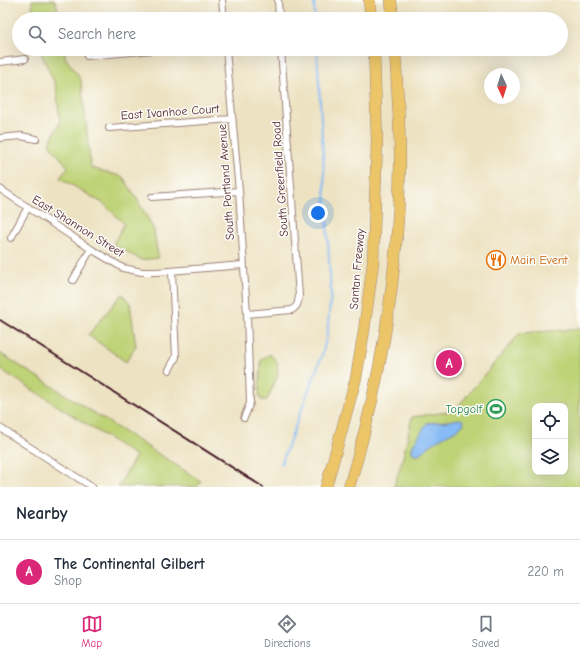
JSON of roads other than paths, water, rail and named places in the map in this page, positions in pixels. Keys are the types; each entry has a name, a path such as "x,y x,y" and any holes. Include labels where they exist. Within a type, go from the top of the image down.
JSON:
{"highway":[{"path":"370,0 371,12"},
{"path":"391,0 392,12"},
{"name":"Santan Freeway","path":"326,487 356,378 373,263 377,141 374,56"},
{"path":"349,487 375,390 390,298 395,249 400,161 395,56"}],"street":[{"path":"222,0 223,12"},
{"path":"278,0 279,12"},
{"name":"South Portland Avenue","path":"227,56 239,191 247,314 250,403 244,418"},
{"name":"South Greenfield Road","path":"247,314 292,310 297,307 299,296 282,56"},
{"path":"0,62 25,59"},
{"name":"East Ivanhoe Court","path":"109,128 232,119"},
{"path":"0,138 21,136 36,139"},
{"name":"East Shannon Street","path":"0,189 91,250 123,268 142,272 243,265"},
{"path":"152,197 239,191"},
{"path":"11,238 28,207"},
{"path":"73,280 91,250"},
{"path":"169,370 176,357 172,271"},
{"path":"0,428 92,487"}],"water":[{"path":"458,419 463,420 464,424 458,429 439,439 419,454 414,454 412,452 412,447 427,423"}],"waterway":[{"path":"314,0 315,12"},
{"path":"281,464 322,355 327,336 331,293 317,56"}],"railway":[{"path":"0,320 263,487"}],"place":[{"name":"Main Event","path":"496,260"},
{"name":"The Continental Gilbert","path":"449,363"},
{"name":"Topgolf","path":"496,409"}]}
